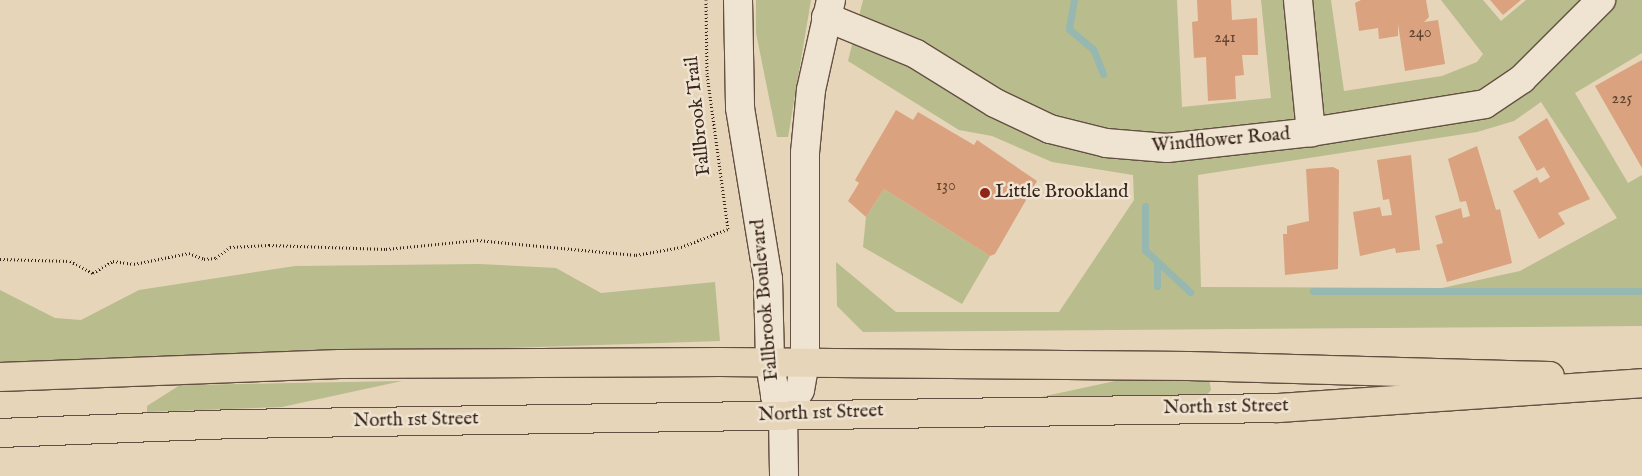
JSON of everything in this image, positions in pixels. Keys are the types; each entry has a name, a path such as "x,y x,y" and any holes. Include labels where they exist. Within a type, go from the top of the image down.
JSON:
{"main road":[{"name":"North 1st Street","path":"0,376 142,370 805,363 1188,366 1642,382"},
{"path":"0,395 130,387 139,381 142,370"},
{"name":"North 1st Street","path":"0,433 235,424 1278,408 1642,382"}],"street":[{"name":"Fallbrook Boulevard","path":"738,0 740,108 768,278 770,363 775,396 783,416"},
{"path":"1298,0 1311,132"},
{"name":"Windflower Road","path":"829,8 916,54 1021,117 1078,138 1166,148 1311,132 1485,104 1522,79 1601,0"},
{"name":"Fallbrook Boulevard","path":"783,416 800,390 805,363 805,153 811,90 829,8"},
{"path":"783,416 784,476"}],"path":[{"name":"Fallbrook Trail","path":"0,259 70,261 93,273 113,261 134,264 189,253 204,259 216,258 230,247 320,244 386,249 477,240 636,255 681,247 728,229 708,84 706,0"}],"green space":[{"path":"756,0 811,0 788,137 777,137 756,33"},
{"path":"863,0 1177,0 1182,107 1271,98 1261,0 1331,0 1344,91 1442,76 1477,62 1483,54 1441,0 1483,0 1501,21 1526,0 1642,0 1642,53 1575,93 1628,183 1642,175 1642,326 863,332 837,306 836,262 896,312 1059,312 1134,200 1133,175 1052,162 992,136 959,130 848,61","holes":["1541,102 1617,218 1520,271 1442,288 1201,287 1198,175 1477,132 1514,121"]},
{"path":"884,189 990,256 962,304 863,247 866,217"},
{"path":"479,264 556,268 601,293 715,282 720,341 0,365 0,290 55,318 81,320 139,290 295,266"},
{"path":"1129,378 1209,379 1211,390 1205,397 1027,400"},
{"path":"402,381 282,407 147,412 147,406 180,385"}],"building":[{"path":"1197,0 1231,0 1232,20 1257,18 1258,55 1242,55 1244,75 1235,76 1236,99 1208,101 1206,57 1194,58 1192,22 1198,21"},
{"path":"1361,0 1426,0 1429,17 1424,22 1438,20 1445,64 1405,71 1398,24 1398,36 1379,39 1378,28 1359,31 1355,3"},
{"path":"1490,0 1521,0 1503,15"},
{"path":"1642,60 1642,168 1595,86"},
{"name":"Little Brookland","path":"896,110 913,120 918,112 974,145 977,140 1037,181 995,254 990,256 884,189 866,217 848,201 859,183 855,180"},
{"path":"1547,118 1590,199 1558,213 1565,224 1539,239 1513,191 1537,177 1540,183 1550,177 1544,167 1537,171 1518,137"},
{"path":"1477,146 1496,210 1500,209 1512,263 1447,282 1436,245 1443,243 1435,216 1461,208 1463,218 1470,216 1466,201 1460,202 1448,159"},
{"path":"1411,155 1420,250 1396,253 1395,248 1360,256 1353,212 1380,207 1382,216 1392,215 1389,199 1383,200 1377,160"},
{"path":"1333,167 1339,170 1338,269 1285,275 1283,234 1287,234 1287,226 1309,221 1306,169"}],"waterway":[{"path":"1074,0 1069,29 1093,49 1103,74"},
{"path":"1145,206 1145,250 1190,292"},
{"path":"1157,265 1157,286"},
{"path":"1313,291 1642,291"}],"place":[{"name":"Little Brookland","path":"985,193"}]}
